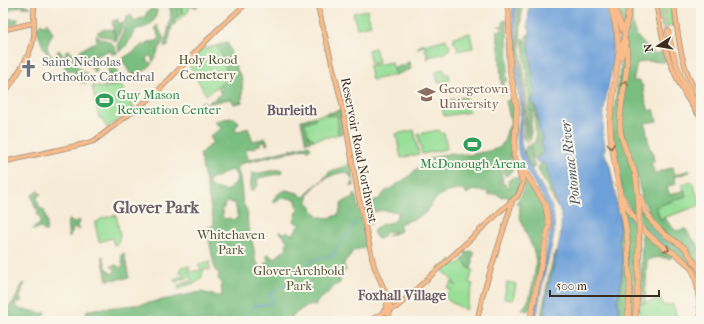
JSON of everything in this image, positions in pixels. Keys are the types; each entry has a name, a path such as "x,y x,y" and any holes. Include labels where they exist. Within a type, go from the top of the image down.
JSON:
{"highway":[{"path":"610,3 619,48 618,67 610,125 611,146 624,219 629,259 628,321"},
{"path":"613,3 625,36 628,62 620,115 620,128 623,144 635,176 642,204 649,218 661,231 686,249 701,272"},
{"path":"612,109 630,3"},
{"path":"662,3 690,3"},
{"path":"508,4 510,75 517,106 514,149 517,164 525,172 544,202 547,210 549,225 530,321"},
{"path":"508,4 511,19 510,39 512,68 519,107 516,147 522,169"},
{"path":"701,106 690,90 681,69 669,31 673,54 680,74 689,94 701,111"},
{"path":"508,74 509,62"},
{"path":"635,176 638,189 640,234 635,321"},
{"path":"617,183 625,204 641,226 656,241 683,259 691,269 697,284 701,316"}],"main road":[{"path":"3,96 32,48 34,38 33,23 35,3"},
{"path":"3,162 93,141 153,96 217,30 247,3"},
{"name":"Reservoir Road Northwest","path":"317,3 342,104 358,194 374,266 388,299 385,312"},
{"path":"656,3 664,43 675,76 687,99 701,118"},
{"path":"674,4 682,57 688,76 701,101"},
{"path":"3,30 33,23"},
{"path":"517,164 521,177 522,188"},
{"path":"369,321 398,305 512,203 522,188 522,169"},
{"path":"507,217 506,208 518,195"},
{"path":"477,321 484,292 512,203"},
{"path":"500,213 507,217"},
{"path":"388,299 393,305 398,305"},
{"path":"385,321 384,316 388,299"},
{"path":"385,312 385,321"}],"green space":[{"path":"10,3 31,7 22,7 20,5 16,8 11,8 6,15 10,19 18,19 17,23 9,26 11,25 8,21 4,22 5,26 3,27 3,14"},
{"path":"169,3 201,3 197,7 190,6 189,11 173,25"},
{"path":"170,3 198,3 199,5 196,7 191,4 186,6 179,4 184,12 181,14 180,10 177,8 176,9 179,16 173,19 175,24 172,28 167,43 169,45 166,47 164,46 170,23"},
{"path":"615,3 629,3 624,30"},
{"path":"631,3 633,3 633,27 638,37 655,54 665,51 667,60 665,62 646,61 637,63 633,81 640,81 641,85 643,86 644,96 649,111 654,109 657,121 645,123 654,162 651,163 654,171 652,172 653,174 673,167 675,175 689,170 690,172 674,177 676,184 667,187 670,195 684,190 686,196 656,207 660,219 664,218 676,231 686,229 697,244 701,253 701,270 692,256 665,233 652,219 642,198 638,180 623,134 622,120 624,99 625,36"},
{"path":"658,3 673,8 674,25 664,28 662,27"},
{"path":"518,4 522,4 520,45 526,88 527,143 523,137 525,105 518,46"},
{"path":"151,9 157,10 153,22 144,28 136,29 127,45 119,52 118,44 123,33 126,18 131,15 134,21 145,17 147,12"},
{"path":"367,10 371,25 357,28 353,13"},
{"path":"118,19 118,24 123,22 123,24 116,42 109,37 101,36 97,33 106,29 113,30 116,41 112,21"},
{"path":"507,20 508,71 506,75 508,81 503,81 505,91 502,94 500,54 496,31 504,30 504,28 498,26 503,26 503,21"},
{"path":"47,22 53,34 47,47 58,64 55,64 51,60 41,42 37,27 41,23 44,26"},
{"path":"157,25 164,39 153,62 151,56 149,56 146,59 148,62 152,63 148,68 140,73 131,75 122,59 143,44 147,46 148,42 157,41 160,37 157,35 158,31 155,30"},
{"path":"470,33 473,48 457,51 458,47 452,41 455,39 454,37"},
{"path":"529,34 535,96 532,99 542,137 544,139 542,139 539,145 543,150 543,153 534,159 530,145 532,143 534,144 536,137 534,113 532,110 530,141 528,132 529,98 527,79 529,77 528,73 527,76 522,39 523,38 525,44 526,36"},
{"path":"96,35 111,42 117,53 112,54 110,51 107,51 90,59 92,67 95,67 97,70 96,73 91,68 89,61 80,61 77,54 97,41"},
{"path":"446,39 450,45 449,50 446,53 428,57 428,60 427,55 428,56 428,52 426,53 425,49 427,49 424,46 417,48 423,43 425,45"},
{"path":"625,42 626,49 619,122 636,184 637,221 623,196 613,148 612,120"},
{"path":"225,43 228,44 233,61 242,80 242,102 234,104 232,100 229,99 202,105 200,103 205,100 204,102 206,104 211,100 216,100 215,98 221,94 219,90 222,91 224,89 222,86 216,88 227,79 224,61 220,52 215,46"},
{"name":"Holy Rood Cemetery","path":"228,43 233,62 242,79 242,102 234,104 232,98 226,100 218,86 206,95 188,63 200,50"},
{"path":"375,48 379,62 371,64 368,50"},
{"path":"58,50 63,56 66,55 66,51 69,50 73,54 72,62 89,76 90,80 88,83 79,81 72,70 65,71 62,58 57,55"},
{"path":"392,62 395,75 372,80 369,66"},
{"path":"407,62 409,62 411,69 395,75 394,68 407,64"},
{"path":"111,64 115,65 119,80 122,80 120,76 123,74 124,77 128,77 128,80 120,84 103,86 109,81 107,74 109,70 107,68"},
{"path":"442,69 444,70 445,74 449,74 450,80 438,82 436,73"},
{"name":"Guy Mason Recreation Center","path":"121,85 134,108 107,128 101,118 99,118 92,86 105,88"},
{"path":"466,97 469,112 444,116 441,102"},
{"name":"Glover-Archbold Park","path":"513,98 515,110 510,160 513,163 511,157 512,153 516,166 508,175 505,176 502,169 500,169 503,181 498,181 500,183 504,183 508,188 508,181 513,177 519,178 519,188 514,197 509,201 507,196 502,197 489,193 489,196 486,190 484,192 481,190 473,190 466,194 464,189 460,191 447,192 440,195 425,213 417,218 399,224 401,231 387,236 395,231 385,233 384,236 379,239 376,237 373,231 382,224 394,222 399,212 381,211 371,213 369,211 372,223 369,225 364,204 379,199 385,192 407,178 429,159 452,153 468,155 499,148 504,142 511,123 506,101"},
{"path":"340,110 344,132 338,134 337,115 327,116 326,114"},
{"path":"341,110 345,133 306,142 301,120"},
{"path":"315,116 316,119 304,123 309,135 308,137 313,138 314,140 306,142 301,121"},
{"name":"Whitehaven Park","path":"234,118 239,122 235,129 236,132 248,128 253,141 266,138 267,141 260,142 260,145 255,146 255,148 246,149 248,160 309,145 311,148 308,150 305,148 240,164 237,169 240,177 243,203 247,211 248,227 255,259 262,271 266,268 265,262 269,261 266,256 267,254 269,254 272,258 275,258 287,248 286,244 288,242 279,231 283,233 288,232 293,235 299,225 294,221 298,209 296,200 290,198 280,198 274,203 272,201 278,194 286,190 298,193 304,198 315,186 308,196 308,201 319,217 330,218 339,214 342,203 353,199 355,193 367,247 354,250 344,263 346,270 340,275 340,283 320,298 316,306 310,304 308,307 306,306 292,316 291,321 93,321 91,317 86,315 87,310 143,304 201,292 222,296 221,282 218,278 219,273 215,270 207,229 214,224 200,154 213,142 210,136 221,129 215,121","holes":["232,170 237,179 236,182 226,191 210,187 208,181","227,202 235,203 238,218 232,220 230,218 225,219 222,216 224,212 221,212 221,209 224,208 225,203"]},
{"path":"414,130 419,154 401,158 396,134"},
{"path":"439,130 441,134 444,133 447,149 422,154 418,134"},
{"path":"527,145 535,167 533,168 531,168 524,151"},
{"path":"350,159 354,186 350,186 353,181 348,173 336,174 320,182 329,172 348,165"},
{"path":"541,162 546,166 557,207 538,169"},
{"path":"281,169 283,173 259,178 257,180 258,186 253,190 250,190 252,172 254,174"},
{"path":"525,175 542,202 547,231 542,245 543,249 531,308 528,311 522,309 528,301 531,293 536,260 520,215 521,204 517,205 516,203 523,192"},
{"path":"690,181 692,182 701,205 660,219 656,206 686,196 682,185"},
{"path":"38,191 41,194 37,197 39,207 44,210 47,223 45,232 41,228 33,230 33,228 39,225 41,220 37,213 39,209 35,208 32,197 32,195"},
{"path":"622,202 637,224 638,254 633,321 630,321 631,302"},
{"path":"640,209 654,225 693,259 702,277 701,311 694,273 640,225"},
{"path":"116,215 120,235 118,244 114,245 112,238 99,242 95,223 103,218"},
{"path":"621,217 625,231 628,285 626,321 617,321 619,308 617,300 620,292 623,261 619,242"},
{"path":"69,219 73,223 79,220 80,222 77,225 80,229 79,230 75,227 72,230 73,232 70,237 68,237 68,223"},
{"path":"642,231 658,248 673,256 669,259 658,257 647,261 645,303 640,304"},
{"path":"464,251 468,253 470,251 475,253 471,260 473,261 471,269 462,260 466,255"},
{"path":"555,252 543,321 540,321 549,274"},
{"path":"124,253 129,278 107,280 102,256 106,267 111,274 116,271 111,266 117,265 118,268 123,266 121,255"},
{"path":"452,259 457,265 464,260 468,268 473,270 469,283 473,284 466,310 449,301 444,296 450,290 447,287 452,282 455,286 456,285 442,269"},
{"path":"209,261 210,270 204,269 200,280 179,290 178,285 192,281 190,277 175,282 174,279 184,276 183,272 180,272 179,269 181,267 189,266 190,269 188,272 202,270 199,267 199,264 206,262 208,263"},
{"path":"507,282 516,284 513,300 504,299"},
{"path":"24,283 25,285 23,286 21,295 19,295 22,301 19,303 17,300 15,306 22,310 41,313 46,312 46,314 38,321 3,321 3,307 7,307 14,302"},
{"path":"661,299 663,306 673,304 678,321 637,321 640,304"}],"water":[{"path":"512,3 516,3 516,45 523,103 521,139 523,151 526,160 545,192 554,219 551,249 536,321 532,321 550,233 550,222 549,212 545,202 523,165 519,155 517,141 520,100 513,70"},
{"name":"Potomac River","path":"529,3 606,3 612,29 613,62 604,108 604,152 610,167 614,190 616,192 618,212 621,216 619,242 623,261 620,292 617,299 619,308 617,321 543,321 548,289 560,238 561,219 560,210 558,208 546,166 542,162 536,161 536,159 543,153 541,143 544,139 541,136 538,114 534,104 531,101 535,96 529,47"}],"waterway":[{"path":"529,164 532,160"},
{"path":"626,218 635,223"},
{"path":"252,321 253,318 249,317 248,313 254,306 270,304 273,297 268,297 269,294 284,286 298,274 296,271 297,270 307,266 309,262 321,257 333,256 336,248 353,227 355,222"},
{"path":"643,225 648,227 663,243 682,251 691,264"},
{"path":"695,270 701,278"},
{"path":"86,313 96,321"}],"tunnel":[{"path":"664,3 668,31"}],"place":[{"name":"Saint Nicholas Orthodox Cathedral","path":"29,68"},
{"name":"Georgetown University","path":"426,95"},
{"name":"Guy Mason Recreation Center","path":"104,101"},
{"name":"McDonough Arena","path":"473,144"}],"district":[{"name":"Burleith","path":"292,110"},
{"name":"Glover Park","path":"156,207"},
{"name":"Foxhall Village","path":"402,295"}]}
